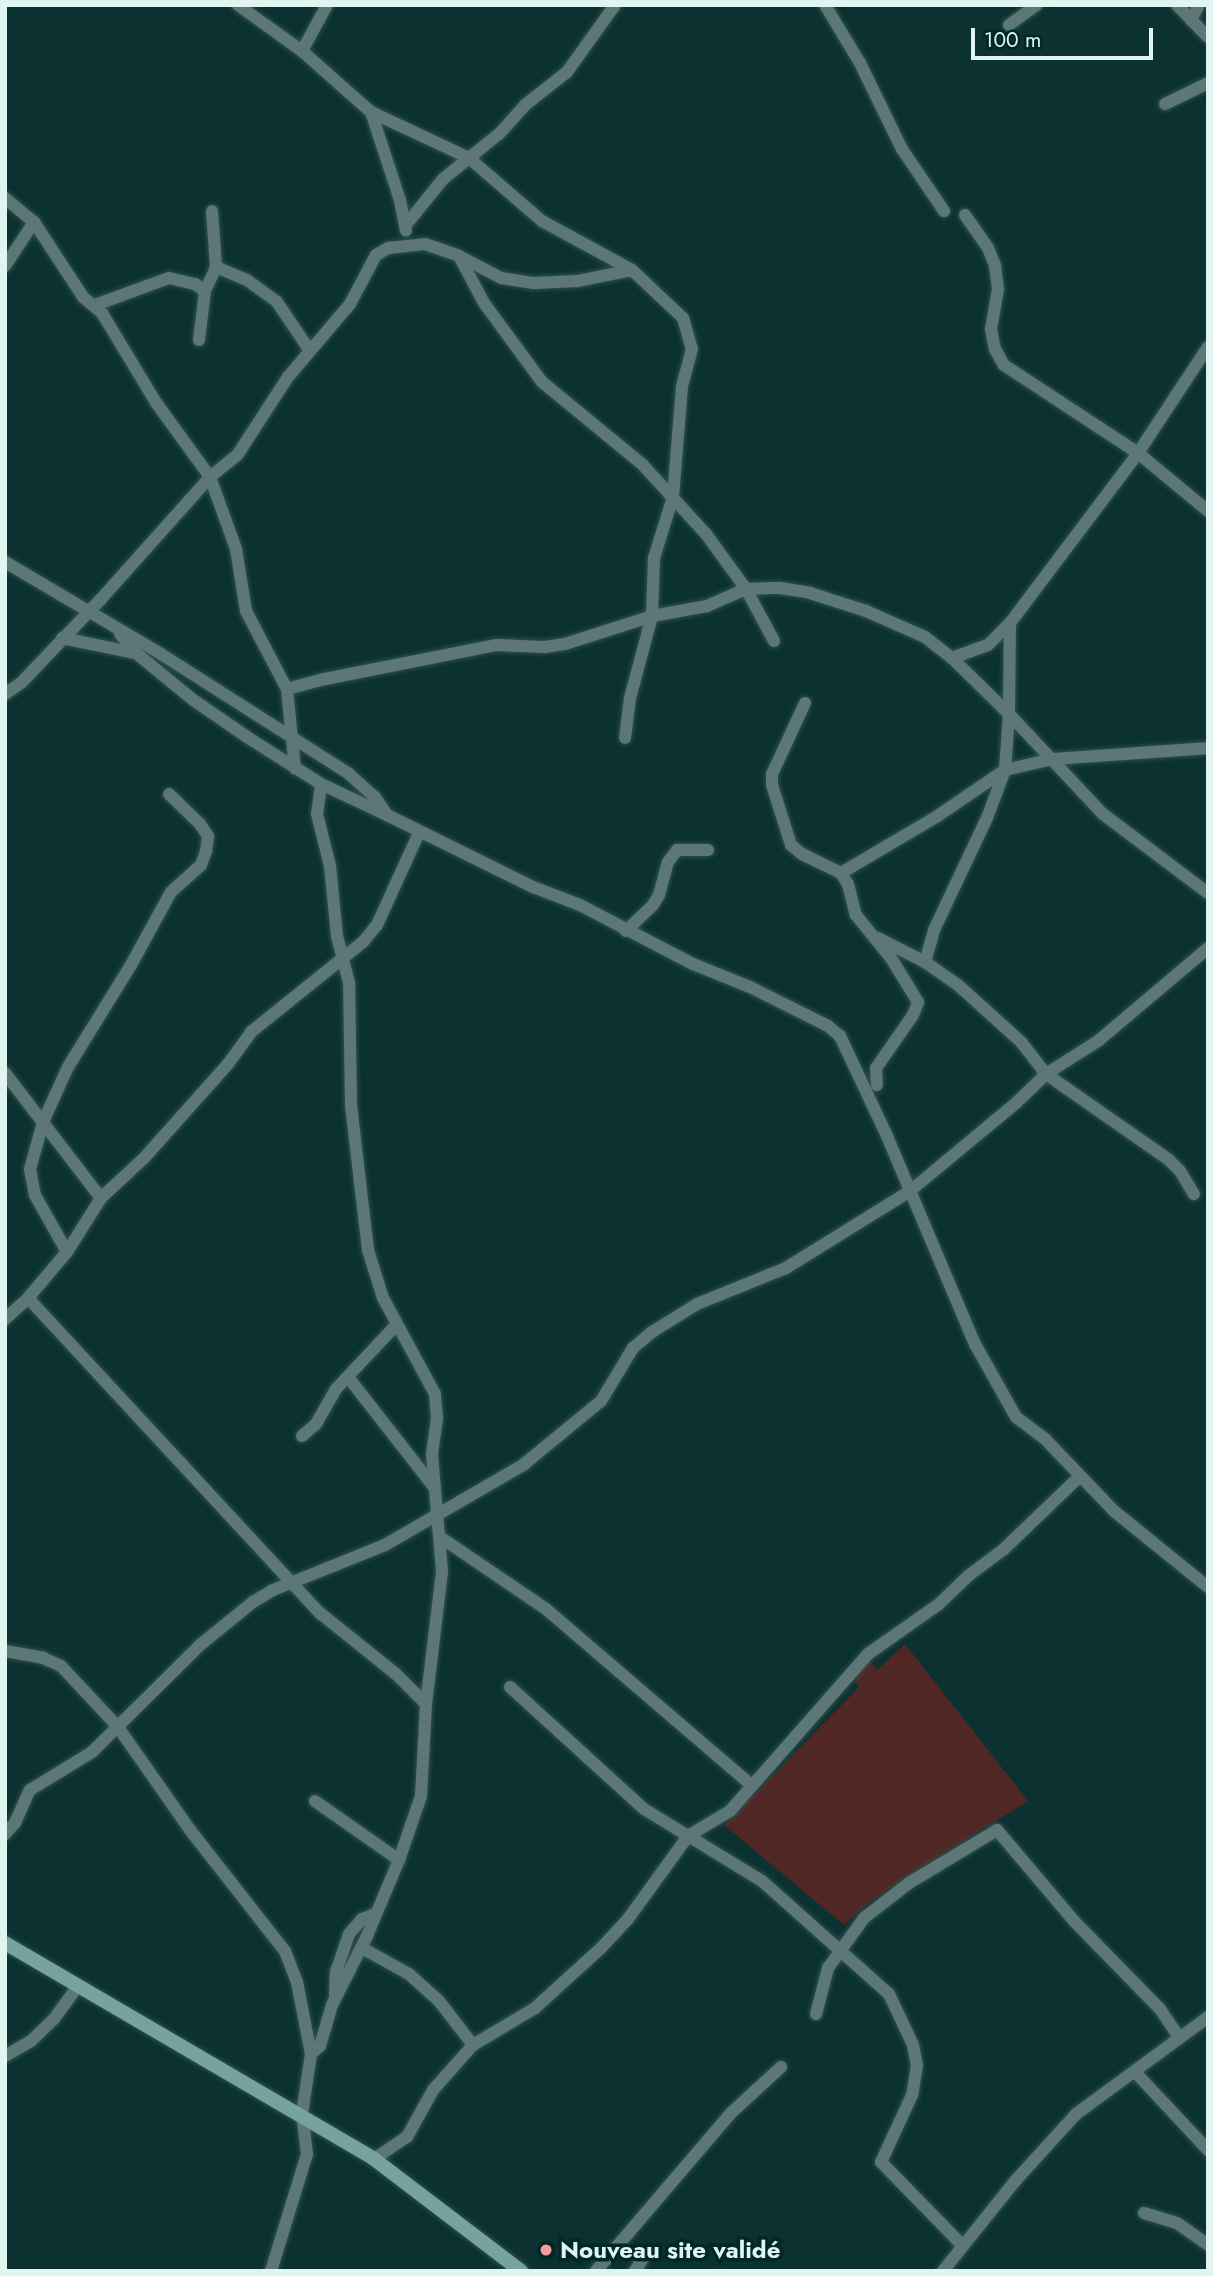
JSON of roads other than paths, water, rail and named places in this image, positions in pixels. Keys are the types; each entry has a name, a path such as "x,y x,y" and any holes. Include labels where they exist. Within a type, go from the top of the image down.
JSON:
{"main road":[{"path":"5,1943 302,2114 374,2159 521,2271"}],"street":[{"path":"238,5 302,51 371,112 469,158 542,220 568,237 632,270 683,318 690,334 692,349 682,387 673,497 654,558 652,616 630,698 625,738"},
{"path":"302,51 327,5"},
{"path":"825,5 860,63 902,149 944,211"},
{"path":"1009,24 1037,5"},
{"path":"1177,5 1208,37"},
{"path":"1191,20 1199,5"},
{"path":"405,226 443,179 500,133 525,105 567,72 612,6"},
{"path":"1165,104 1208,83"},
{"path":"371,112 405,226 407,244"},
{"path":"5,198 34,222 83,297 94,305 157,404 210,477 236,549 240,590 246,611 287,690 295,769"},
{"path":"199,340 205,292 216,267 212,211"},
{"path":"965,215 989,248 996,265 998,289 990,329 995,349 1004,365 1138,453 1208,511"},
{"path":"5,266 34,222"},
{"path":"5,694 21,683 210,477 238,454 252,436 272,399 350,304 376,255 388,248 425,244 459,256 501,278 534,283 578,281 632,270"},
{"path":"459,256 484,303 542,382 642,464 673,497 728,561 774,641"},
{"path":"216,267 247,281 277,302 310,351"},
{"path":"94,305 169,278 195,284 205,292"},
{"path":"952,658 988,645 1010,623 1138,453 1208,347"},
{"path":"5,562 359,781 387,816"},
{"path":"287,690 496,645 545,647 565,644 652,616 707,606 746,589 780,588 866,611 925,637 952,658 1009,714 1103,814 1208,893"},
{"path":"925,962 934,929 987,818 1004,770 1009,714 1010,623"},
{"path":"115,628 136,653 192,699 321,784 419,833 580,905 625,931 693,964 750,987 828,1026 840,1036 975,1344 1016,1417 1046,1440 1114,1511 1208,1587"},
{"path":"62,638 136,653"},
{"path":"805,704 778,756 772,785 791,845 802,854 841,873 848,884 856,915 897,967 918,1002 913,1015 876,1068 877,1085"},
{"path":"841,873 936,817 1004,770 1052,759 1208,748"},
{"path":"311,2054 320,2046 335,1999 362,1948 399,1860 421,1796 426,1704 442,1571 432,1454 437,1418 435,1394 396,1325 383,1297 368,1250 351,1105 349,983 337,936 330,866 317,814 321,784"},
{"path":"66,1252 35,1195 30,1169 43,1122 68,1067 131,965 171,892 201,865 208,836 200,824 169,794"},
{"path":"5,1319 28,1297 66,1252 102,1198 145,1157 228,1064 251,1032 344,960 377,925 419,833"},
{"path":"625,931 653,905 659,895 667,862 677,849 708,850"},
{"path":"871,934 925,962 981,1004 1021,1042 1046,1074 1168,1159 1180,1171 1195,1194"},
{"path":"5,1834 15,1823 30,1790 92,1752 200,1646 253,1602 385,1545 523,1465 601,1401 633,1348 652,1332 696,1304 777,1273 910,1191 1016,1103 1046,1074 1098,1041 1208,948"},
{"path":"5,1073 102,1198"},
{"path":"28,1297 320,1613 397,1674 426,1704"},
{"path":"302,1436 316,1424 330,1396 396,1325"},
{"path":"348,1377 434,1488"},
{"path":"374,2159 407,2137 433,2090 473,2045 535,2008 601,1948 628,1919 688,1836 730,1811 868,1654 939,1604 968,1576 1004,1549 1080,1476"},
{"path":"440,1537 546,1608 751,1785"},
{"path":"5,1650 43,1658 61,1666 118,1727 190,1830 285,1951 297,1982 311,2054 302,2114 307,2154 271,2271"},
{"path":"510,1687 644,1809 762,1881 889,1994 913,2045 917,2065 912,2095 881,2162 962,2245"},
{"path":"315,1801 399,1860"},
{"path":"816,2014 828,1968 839,1949 864,1918 908,1883 997,1830 1075,1922 1160,2009 1178,2036"},
{"path":"335,1999 335,1972 349,1934 362,1919 375,1914"},
{"path":"362,1948 396,1965 415,1980 439,2001 473,2045"},
{"path":"5,2056 31,2040 54,2019 78,1986"},
{"path":"943,2271 962,2245 1076,2114 1135,2072 1178,2036 1208,2017"},
{"path":"596,2271 731,2113 780,2067"},
{"path":"1135,2072 1208,2150"},
{"path":"1144,2213 1187,2228 1208,2245"},
{"path":"635,2271 643,2259"}],"place":[{"name":"Nouveau site validé","path":"546,2250"}]}
